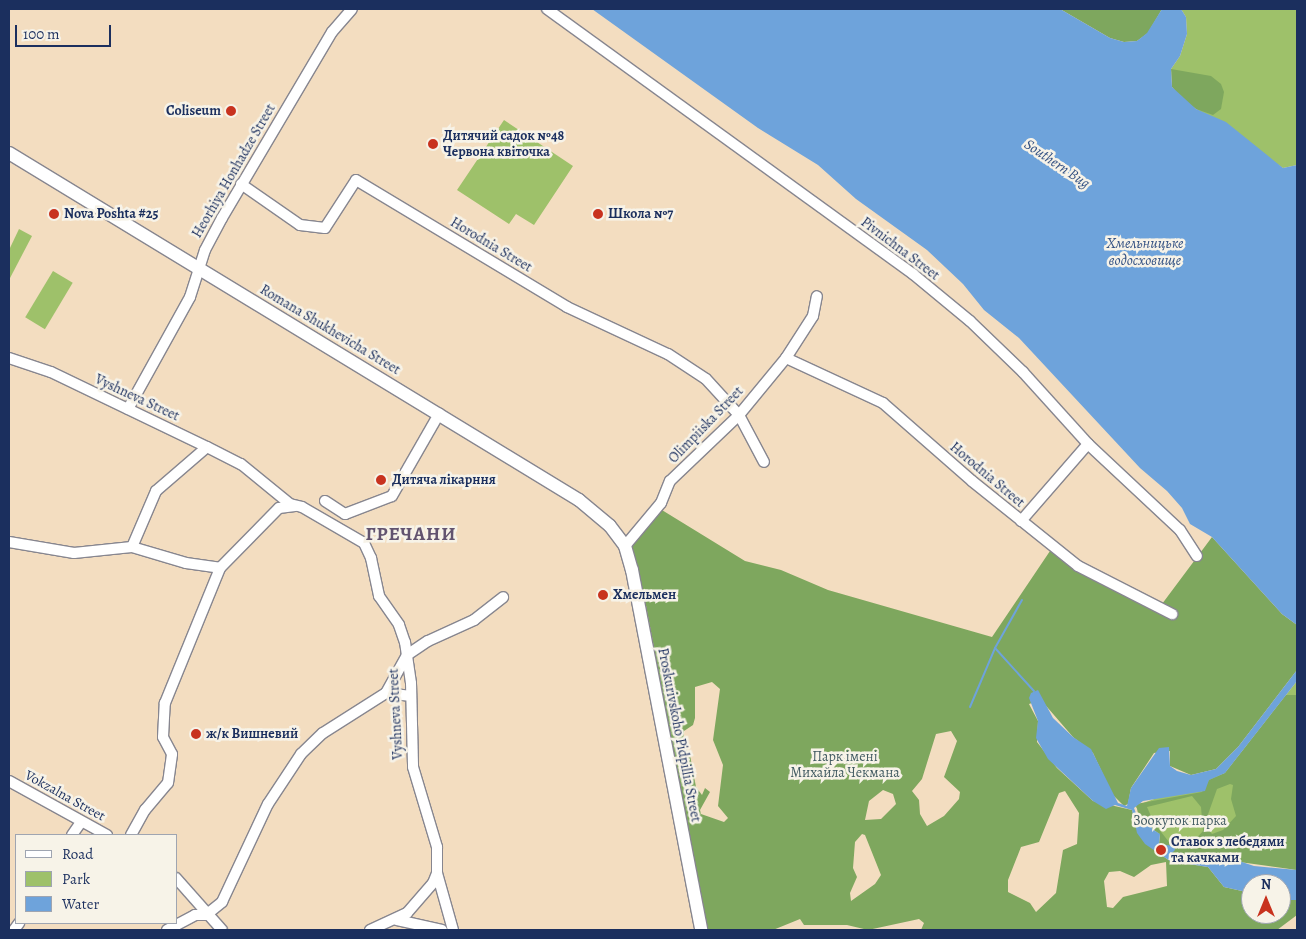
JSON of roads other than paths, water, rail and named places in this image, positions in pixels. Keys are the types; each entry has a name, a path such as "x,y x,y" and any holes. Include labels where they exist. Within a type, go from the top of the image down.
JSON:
{"main road":[{"name":"Romana Shukhevicha Street","path":"9,153 579,500 610,526 625,546"},
{"name":"Proskurivskoho Pidpillia Street","path":"625,546 701,930"}],"street":[{"name":"Heorhiya Honhadze Street","path":"128,409 190,297 199,268 241,184 332,32 352,9"},
{"name":"Pivnichna Street","path":"547,9 913,274 1003,353 1088,444 1180,530 1196,556"},
{"name":"Horodnia Street","path":"241,184 300,225 325,228 356,180 567,307 668,354 706,378 739,415"},
{"name":"Olimpiiska Street","path":"625,546 661,502 664,490 670,481 739,415 786,358 813,316 817,296"},
{"name":"Vyshneva Street","path":"9,358 51,372 208,446 241,464 290,504 302,507 364,543 371,558 379,596 399,624 407,655 411,683 409,696 413,767 437,847 437,873 453,930"},
{"name":"Horodnia Street","path":"786,358 883,403 1021,522 1078,566 1172,614"},
{"path":"325,501 345,514 392,496 439,414"},
{"path":"739,415 764,462"},
{"path":"1021,522 1088,444"},
{"path":"132,547 156,491 208,446"},
{"path":"132,834 145,810 168,783 172,754 163,737 165,703 220,568 228,562 262,522 279,508 302,507"},
{"path":"9,542 74,553 132,547 186,562 220,568"},
{"path":"167,930 195,915 206,915 227,896 268,804 301,754 322,733 386,693 407,655 428,641 474,620 503,597"},
{"path":"386,693 409,696"},
{"name":"Vokzalna Street","path":"9,781 105,834"},
{"path":"73,834 81,822"},
{"path":"370,930 397,920 433,882 437,873"},
{"path":"178,880 200,902 206,915 218,929"},
{"path":"397,920 442,930"}],"water":[{"name":"Хмельницьке водосховище","path":"592,9 1060,9 1110,38 1124,42 1137,41 1147,33 1162,9 1181,9 1186,17 1187,34 1180,56 1171,69 1172,87 1196,109 1226,122 1283,168 1297,165 1297,625 1282,614 1212,537 1190,524 1182,508 1167,491 1140,468 1019,338 984,310 963,284 927,250 856,199 818,165 758,128"},
{"path":"1297,670 1297,681 1225,773 1209,780 1205,791 1143,801 1134,808 1140,824 1151,823 1152,829 1160,834 1159,844 1174,846 1175,850 1172,853 1175,857 1210,855 1217,860 1236,860 1254,866 1297,870 1297,900 1291,900 1291,874 1241,874 1241,891 1224,887 1208,867 1170,861 1145,844 1137,833 1132,810 1115,805 1106,809 1093,801 1048,759 1036,738 1038,721 1029,698 1031,693 1038,690 1053,718 1073,737 1091,749 1118,803 1127,806 1131,788 1159,748 1169,747 1170,766 1177,771 1191,775 1216,769 1238,747"}],"waterway":[{"path":"1022,600 995,648 1034,691"},
{"path":"970,707 995,648"}],"place":[{"name":"Coliseum","path":"231,111"},
{"name":"Дитячий садок №48 Червона квіточка","path":"433,144"},
{"name":"Nova Poshta #25","path":"54,214"},
{"name":"Школа №7","path":"598,214"},
{"name":"Дитяча лікарння","path":"381,480"},
{"name":"Хмельмен","path":"603,595"},
{"name":"ж/к Вишневий","path":"196,734"},
{"name":"Ставок з лебедями та качками","path":"1161,850"}],"district":[{"name":"ГРЕЧАНИ","path":"411,535"}],"water label":[{"name":"Southern Bug","path":"1057,164"}],"park label":[{"name":"Парк імені Михайла Чекмана","path":"845,766"},
{"name":"Зоокуток парка","path":"1180,821"}]}
